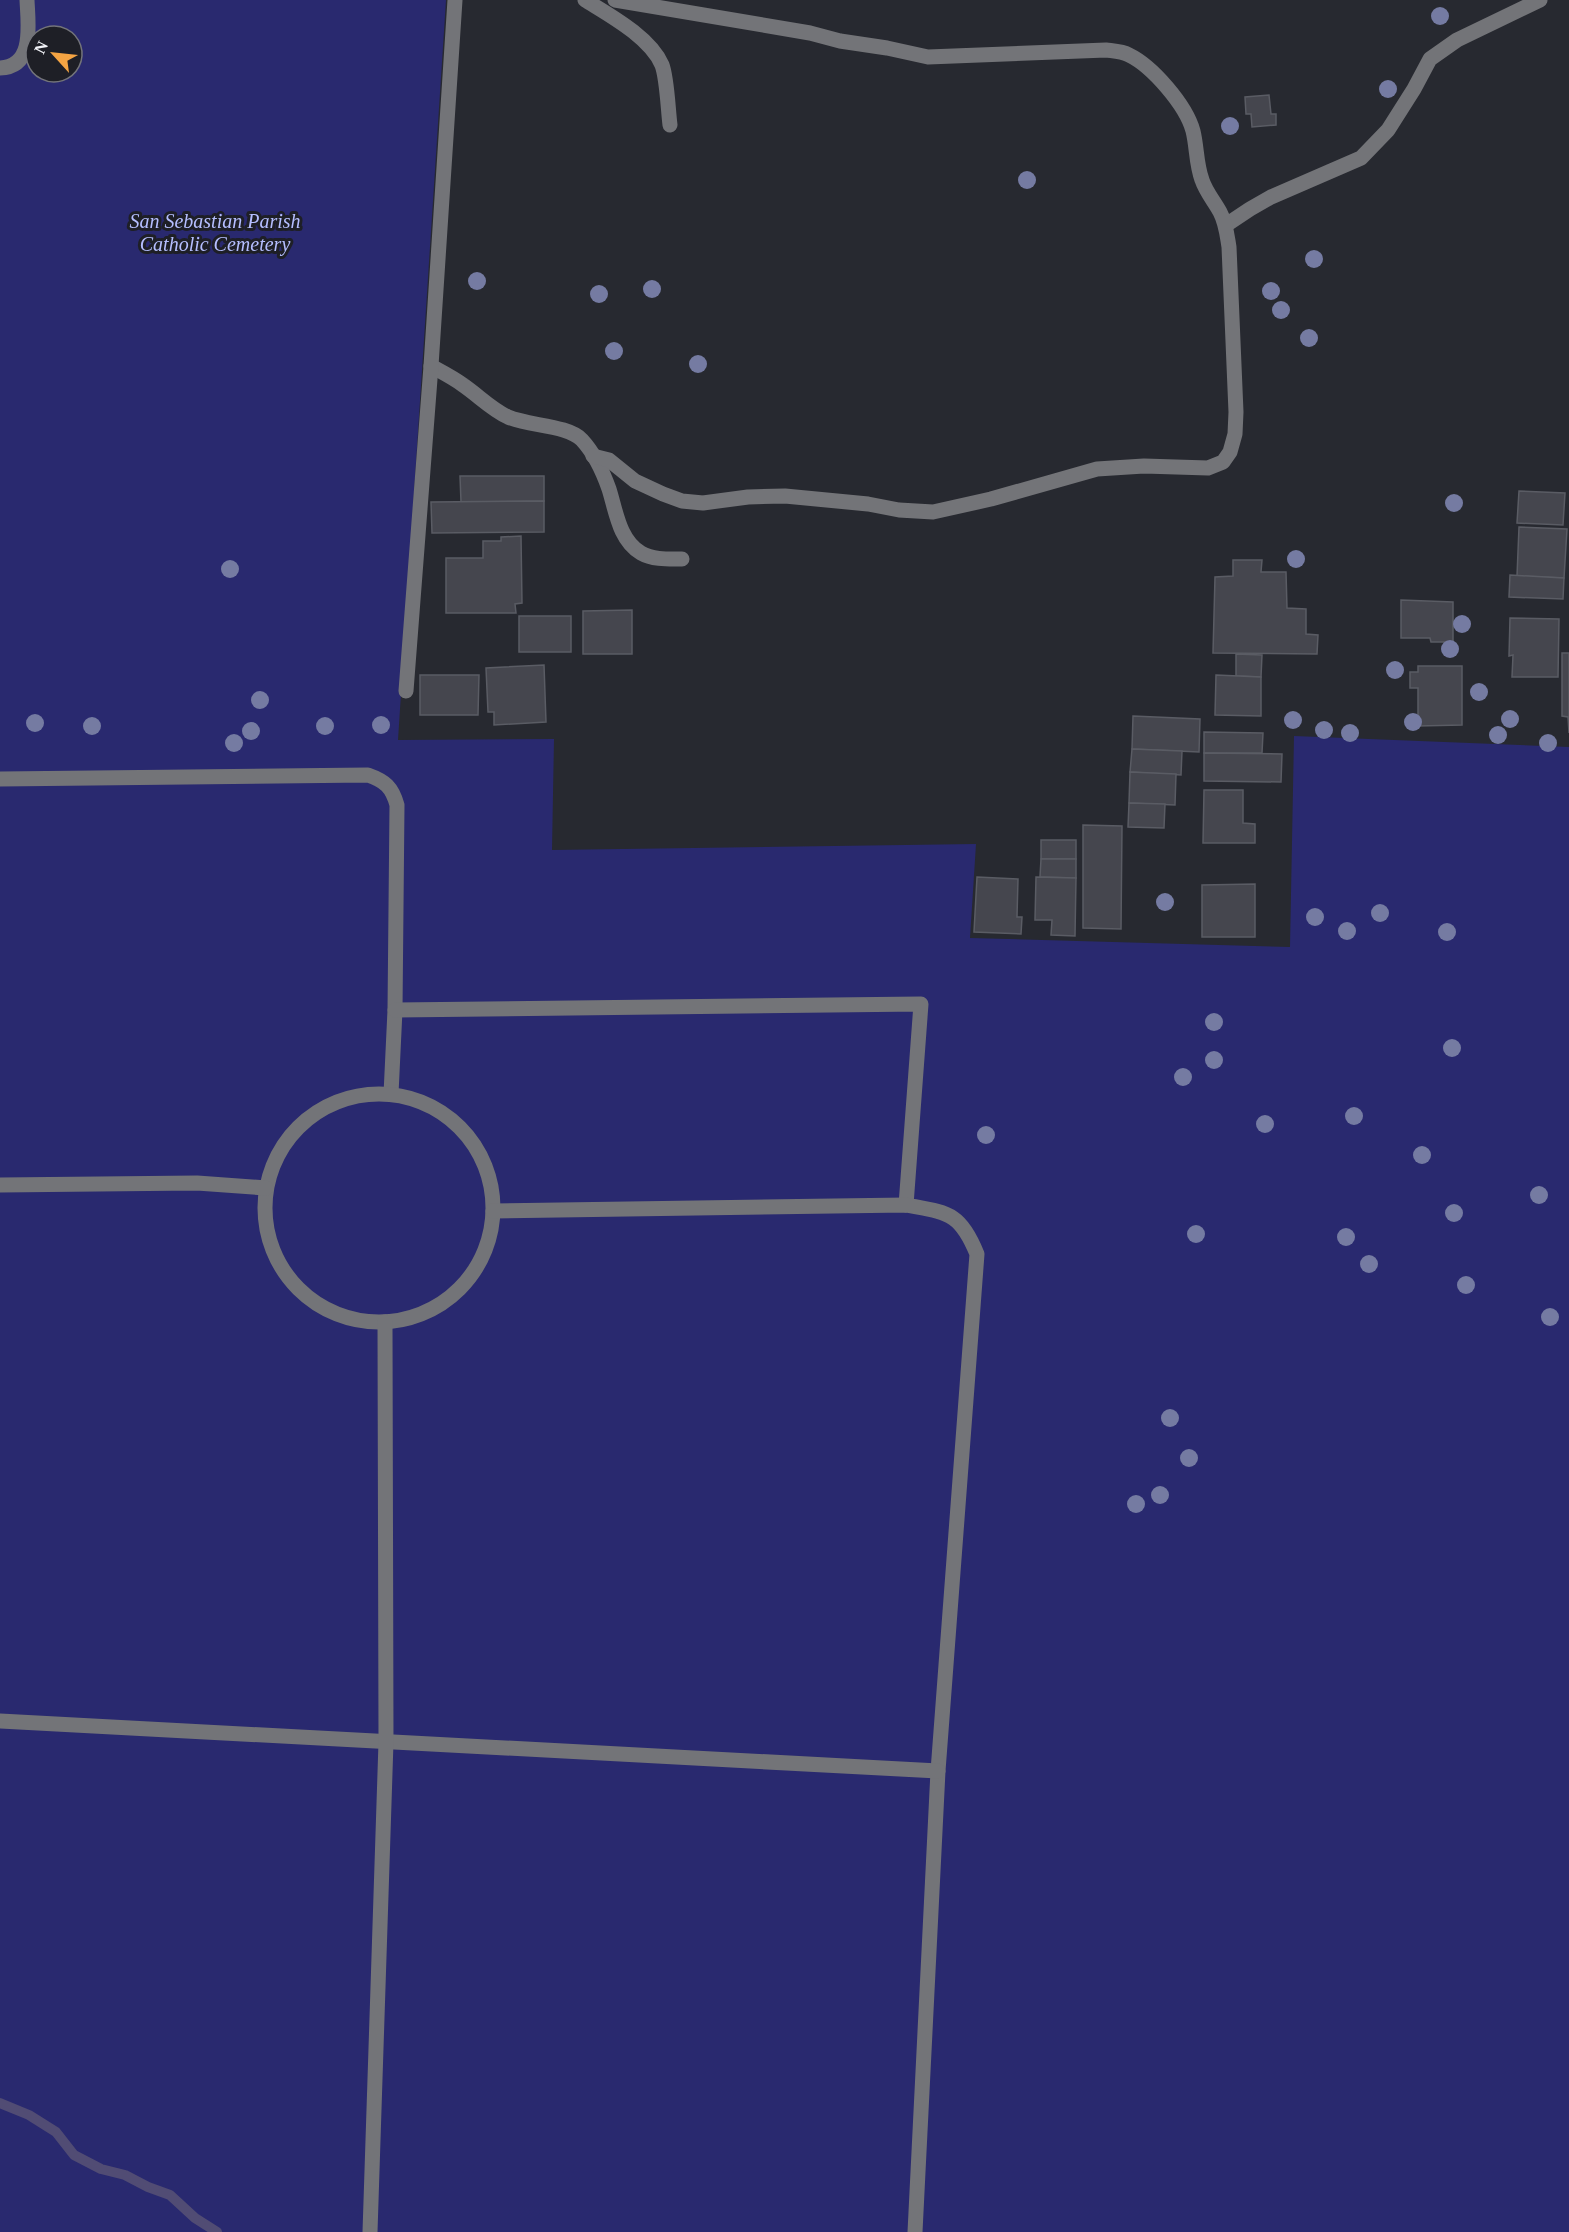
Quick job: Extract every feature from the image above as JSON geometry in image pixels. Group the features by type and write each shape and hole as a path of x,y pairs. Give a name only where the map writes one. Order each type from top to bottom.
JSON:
{"street":[{"path":"0,68 20,61 28,44 27,0"},
{"path":"406,691 432,366 455,0"},
{"path":"585,0 618,20 651,48 662,66 670,125"},
{"path":"593,456 609,460 635,481 682,501 703,503 748,497 785,496 933,512 991,500 1097,469 1144,466 1208,468 1223,462 1230,452 1235,434 1230,259 1226,225 1202,180 1193,129 1184,110 1155,74 1136,59 1119,51 1086,50 928,57 799,31 615,0"},
{"path":"1226,225 1271,197 1360,158 1388,130 1430,59 1457,40 1540,0"},
{"path":"432,366 463,384 482,401 508,417 527,424 567,431 581,438 593,456 608,487 619,526 627,540 641,553 654,558 682,559"},
{"path":"0,779 368,775 382,780 393,790 397,805 395,1010 391,1094"},
{"path":"395,1010 921,1004 906,1204"},
{"path":"391,1094 424,1102 453,1120 476,1146 489,1177 493,1211 487,1244 471,1275 448,1299 418,1316 385,1323 351,1320 319,1306 293,1284 274,1256 265,1222 266,1188 277,1155 297,1127 325,1107 357,1096 391,1094"},
{"path":"0,1185 197,1183 266,1188"},
{"path":"493,1211 906,1204 939,1211 956,1219 968,1233 977,1254 938,1771 915,2232"},
{"path":"370,2232 386,1742 385,1323"},
{"path":"0,1721 938,1771"}],"green space":[{"name":"San Sebastian Parish Catholic Cemetery","path":"0,0 446,0 398,740 554,739 552,850 976,844 970,938 1290,947 1294,736 1569,747 1569,2232 0,2232"}],"building":[{"path":"1269,95 1271,114 1276,114 1276,125 1252,127 1251,114 1246,114 1245,97"},
{"path":"460,476 544,476 544,501 461,502"},
{"path":"1519,491 1565,493 1563,525 1517,523"},
{"path":"544,501 544,532 432,533 431,502"},
{"path":"1519,527 1567,529 1564,578 1517,576"},
{"path":"521,536 522,603 515,604 516,613 446,613 446,558 483,558 483,541 501,541 501,537"},
{"path":"1233,560 1262,560 1261,572 1286,572 1287,608 1306,609 1306,634 1318,635 1317,654 1213,653 1215,577 1233,576"},
{"path":"1510,575 1564,578 1563,599 1509,597"},
{"path":"1401,600 1453,602 1453,642 1431,642 1430,638 1401,638"},
{"path":"632,610 632,654 583,654 583,611"},
{"path":"519,616 571,616 571,652 519,652"},
{"path":"1510,618 1559,619 1558,677 1512,677 1513,655 1509,656"},
{"path":"1562,653 1569,653 1569,733 1568,717 1562,716"},
{"path":"1236,654 1262,655 1261,677 1236,676"},
{"path":"544,665 546,722 494,725 494,712 488,712 486,668"},
{"path":"1418,666 1462,666 1462,725 1418,726 1418,688 1410,688 1410,672 1418,672"},
{"path":"420,675 479,675 478,715 420,715"},
{"path":"1216,675 1261,677 1261,716 1215,715"},
{"path":"1133,716 1200,719 1199,752 1132,749"},
{"path":"1204,732 1263,733 1262,753 1204,753"},
{"path":"1132,749 1182,751 1181,775 1130,772"},
{"path":"1204,753 1282,754 1281,782 1204,781"},
{"path":"1130,772 1176,774 1175,805 1129,803"},
{"path":"1204,790 1243,790 1243,823 1255,824 1255,843 1203,843"},
{"path":"1129,803 1165,804 1164,828 1128,827"},
{"path":"1083,825 1122,826 1121,929 1083,928"},
{"path":"1041,840 1076,840 1076,859 1041,859"},
{"path":"1041,859 1076,859 1076,878 1040,877"},
{"path":"977,877 1018,879 1017,917 1022,917 1021,934 974,932"},
{"path":"1036,877 1076,878 1075,936 1051,935 1052,920 1035,920"},
{"path":"1255,884 1255,937 1202,937 1202,885"}],"waterway":[{"path":"0,2103 29,2115 56,2132 74,2155 101,2169 125,2175 170,2195 195,2218 217,2232"}]}
